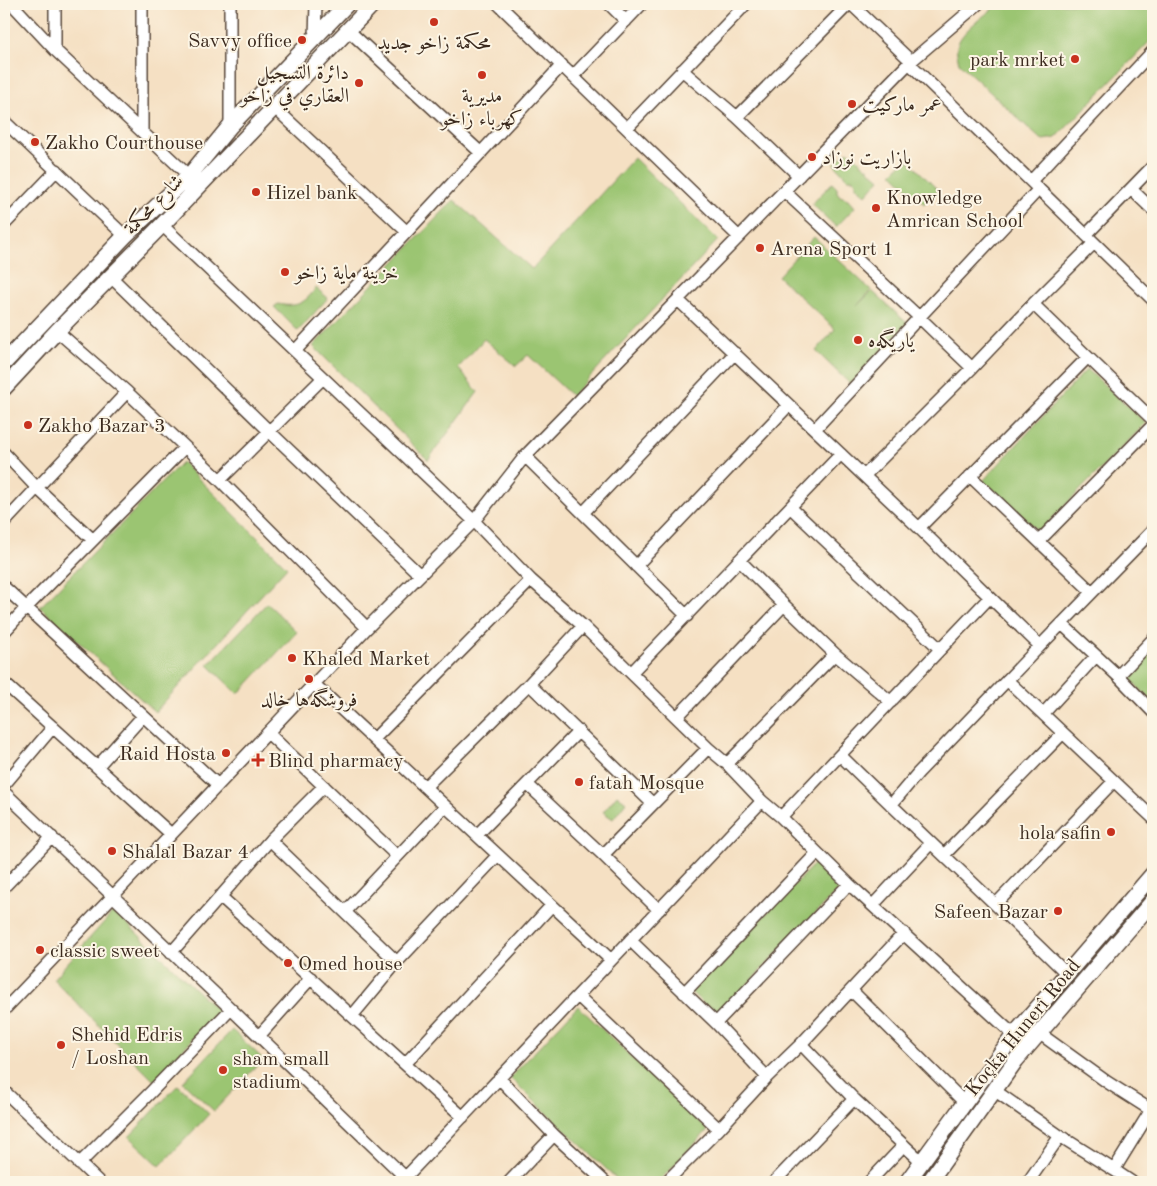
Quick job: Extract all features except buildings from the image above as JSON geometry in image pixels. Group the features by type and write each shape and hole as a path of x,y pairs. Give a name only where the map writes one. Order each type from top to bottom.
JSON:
{"main road":[{"name":"شارع محكمة","path":"4,363 125,236 189,176 230,126 347,4"},
{"name":"شارع محكمة","path":"4,388 372,4"},
{"path":"907,1182 1014,1035 1153,874"},
{"name":"Koçka Hunerî Road","path":"929,1182 1016,1060 1152,906"}],"street":[{"path":"12,4 55,50 189,176"},
{"path":"55,4 55,50"},
{"path":"142,4 142,130"},
{"path":"230,4 230,126"},
{"path":"315,36 316,4"},
{"path":"498,4 739,236"},
{"path":"609,4 626,21"},
{"path":"574,76 642,4"},
{"path":"627,128 745,4"},
{"path":"737,117 850,4 1153,300"},
{"path":"4,1010 367,628 474,521 526,456 739,236 910,62 978,4"},
{"path":"348,30 481,153"},
{"path":"815,429 919,317 1153,51"},
{"path":"295,352 562,65"},
{"path":"682,70 737,117 799,176"},
{"path":"274,107 406,231"},
{"path":"4,120 125,236"},
{"path":"864,476 1033,304 1131,189 1153,166"},
{"path":"4,225 57,170"},
{"path":"1131,189 1153,210"},
{"path":"784,191 972,368"},
{"path":"162,225 474,521 531,580 583,626 849,884 1014,1035"},
{"path":"111,277 420,575"},
{"path":"678,300 919,528 1040,646"},
{"path":"1033,304 1153,420"},
{"path":"57,331 127,392 220,480 367,628"},
{"path":"583,513 735,353"},
{"path":"919,528 1088,357"},
{"path":"220,480 323,378"},
{"path":"4,523 127,392"},
{"path":"636,566 789,405"},
{"path":"1039,541 1153,425"},
{"path":"4,632 185,447"},
{"path":"4,453 37,488 93,540"},
{"path":"631,673 841,454"},
{"path":"526,456 687,616"},
{"path":"970,476 1092,592"},
{"path":"790,508 940,649"},
{"path":"891,805 918,773 1153,530"},
{"path":"740,560 784,606 890,702"},
{"path":"374,740 531,580"},
{"path":"4,587 218,785"},
{"path":"780,817 990,597"},
{"path":"677,717 784,606"},
{"path":"1062,624 1118,676 1153,712"},
{"path":"425,787 530,684 583,626"},
{"path":"1118,676 1153,639"},
{"path":"727,764 835,654"},
{"path":"1043,714 1096,656"},
{"path":"1007,680 1153,818"},
{"path":"4,683 172,834"},
{"path":"314,684 611,960"},
{"path":"530,684 653,804"},
{"path":"97,767 143,716"},
{"path":"4,785 53,727"},
{"path":"477,835 579,731"},
{"path":"268,732 397,856"},
{"path":"944,855 1063,733"},
{"path":"603,855 708,748"},
{"path":"840,755 1068,974"},
{"path":"996,904 1114,781"},
{"path":"527,784 659,910"},
{"path":"171,952 270,840 324,786"},
{"path":"4,792 259,1036 403,1180 762,801"},
{"path":"344,912 445,806"},
{"path":"4,887 52,837"},
{"path":"270,840 397,962"},
{"path":"873,905 931,843"},
{"path":"684,993 817,853"},
{"path":"352,1016 397,962 498,855"},
{"path":"716,1024 849,884"},
{"path":"220,896 463,1117"},
{"path":"405,1064 552,905"},
{"path":"666,1182 801,1044 904,933"},
{"path":"630,940 767,1077"},
{"path":"259,1036 310,978"},
{"path":"851,990 965,1103"},
{"path":"578,996 719,1129"},
{"path":"79,1164 231,1009"},
{"path":"1039,1033 1107,1082 1152,1108 1114,1170"},
{"path":"801,1044 854,1098 922,1162"},
{"path":"499,1078 554,1135 605,1182"},
{"path":"994,1090 1060,1136 1132,1182"},
{"path":"4,1091 99,1182"},
{"path":"774,1182 854,1098"},
{"path":"509,1182 554,1135"},
{"path":"1028,1182 1060,1136"},
{"path":"869,1182 904,1145"}],"green space":[{"path":"999,4 1153,4 1153,38 1056,138 1043,140 959,63 957,47 963,35"},
{"path":"848,151 880,179 866,195 856,186 854,179 848,179 834,164"},
{"path":"634,158 718,240 572,396 528,355 516,366 484,339 458,368 478,392 428,460 313,346 454,200 532,269"},
{"path":"907,159 938,190 924,204 892,173"},
{"path":"832,183 837,188 840,196 848,199 855,207 836,227 812,204"},
{"path":"814,237 871,290 857,306 872,291 907,323 850,384 816,351 835,329 778,276"},
{"path":"316,288 328,298 298,331 274,307 278,304 295,305 300,303"},
{"path":"1087,369 1146,423 1039,532 983,481"},
{"path":"182,462 287,567 155,712 40,607"},
{"path":"267,603 297,632 238,694 208,665"},
{"path":"1153,647 1153,702 1126,676"},
{"path":"617,795 626,802 613,819 603,812"},
{"path":"817,861 842,886 717,1016 691,992"},
{"path":"114,911 218,1011 154,1081 53,979"},
{"path":"578,1006 708,1130 658,1182 620,1182 510,1078"},
{"name":"sham small stadium","path":"232,1030 263,1059 214,1111 183,1082"},
{"path":"178,1085 209,1114 160,1166 129,1137"}],"place":[{"name":"محكمة زاخو جديد","path":"434,22"},
{"name":"Savvy office","path":"302,40"},
{"name":"park mrket","path":"1075,59"},
{"name":"مديرية كهرباء زاخو","path":"482,75"},
{"name":"دائرة التسجيل العقاري في زاخو","path":"359,83"},
{"name":"عمر ماركيت","path":"852,104"},
{"name":"Zakho Courthouse","path":"35,142"},
{"name":"بازاريت نوزاد","path":"812,157"},
{"name":"Hizel bank","path":"256,192"},
{"name":"Knowledge Amrican School","path":"876,208"},
{"name":"Arena Sport 1","path":"760,248"},
{"name":"خزينة ماية زاخو","path":"285,272"},
{"name":"یاریگه‌ه","path":"858,340"},
{"name":"Zakho Bazar 3","path":"28,425"},
{"name":"Khaled Market","path":"292,658"},
{"name":"فروشگەها خالد","path":"309,679"},
{"name":"Raid Hosta","path":"226,753"},
{"name":"Blind pharmacy","path":"258,760"},
{"name":"fatah Mosque","path":"579,782"},
{"name":"hola safin","path":"1111,832"},
{"name":"Shalal Bazar 4","path":"112,851"},
{"name":"Safeen Bazar","path":"1058,911"},
{"name":"classic sweet","path":"40,950"},
{"name":"Omed house","path":"288,963"},
{"name":"Shehid Edris / Loshan","path":"61,1045"},
{"name":"sham small stadium","path":"223,1070"}]}
